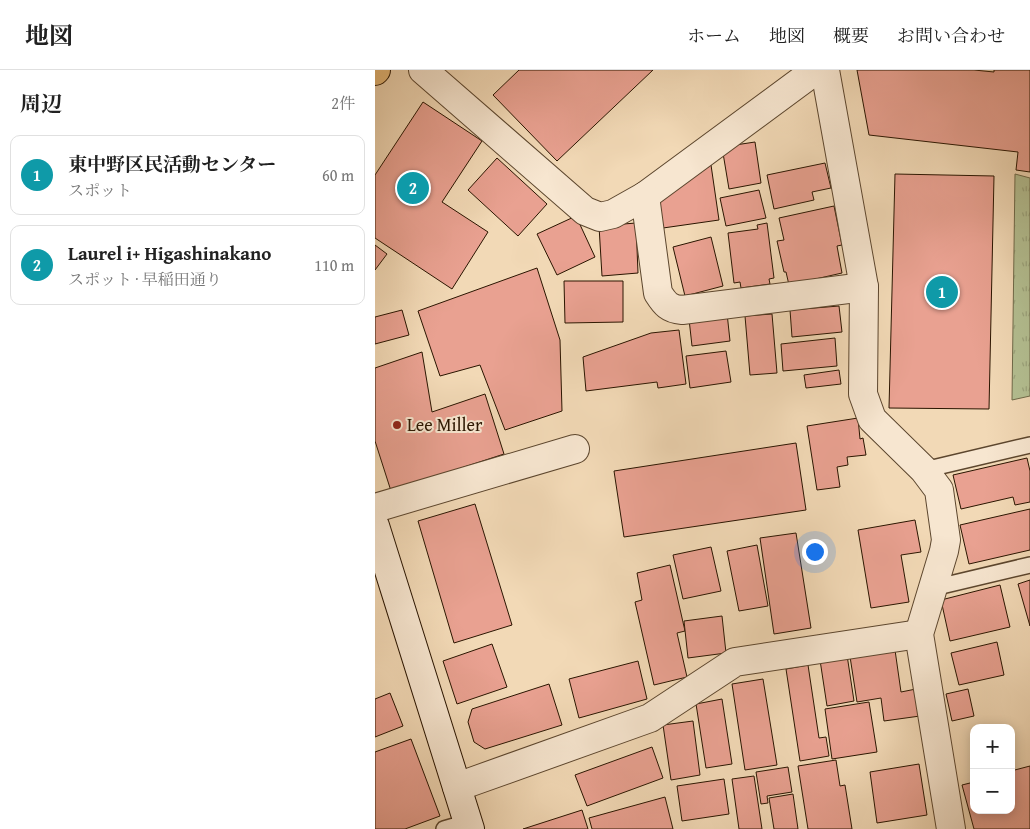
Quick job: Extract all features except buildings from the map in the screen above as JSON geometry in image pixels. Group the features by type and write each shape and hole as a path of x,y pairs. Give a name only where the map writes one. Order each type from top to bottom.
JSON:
{"street":[{"path":"423,70 585,211 600,217 613,214 645,196 816,70"},
{"path":"825,70 864,287 863,394 872,419 924,470 939,490 946,540 919,634 951,829"},
{"path":"645,196 658,293 664,303 671,309 682,310 864,287"},
{"path":"375,508 575,449"},
{"path":"375,526 457,787 461,827"},
{"path":"457,787 650,718 735,662 919,634"}],"lane":[{"path":"924,470 1030,445"},
{"path":"933,588 1030,565"}],"green space":[{"path":"1015,174 1030,178 1030,396 1012,400"}],"place":[{"name":"Laurel i+ Higashinakano","path":"413,188"},
{"name":"東中野区民活動センター","path":"942,292"},
{"name":"Lee Miller","path":"397,425"}]}
